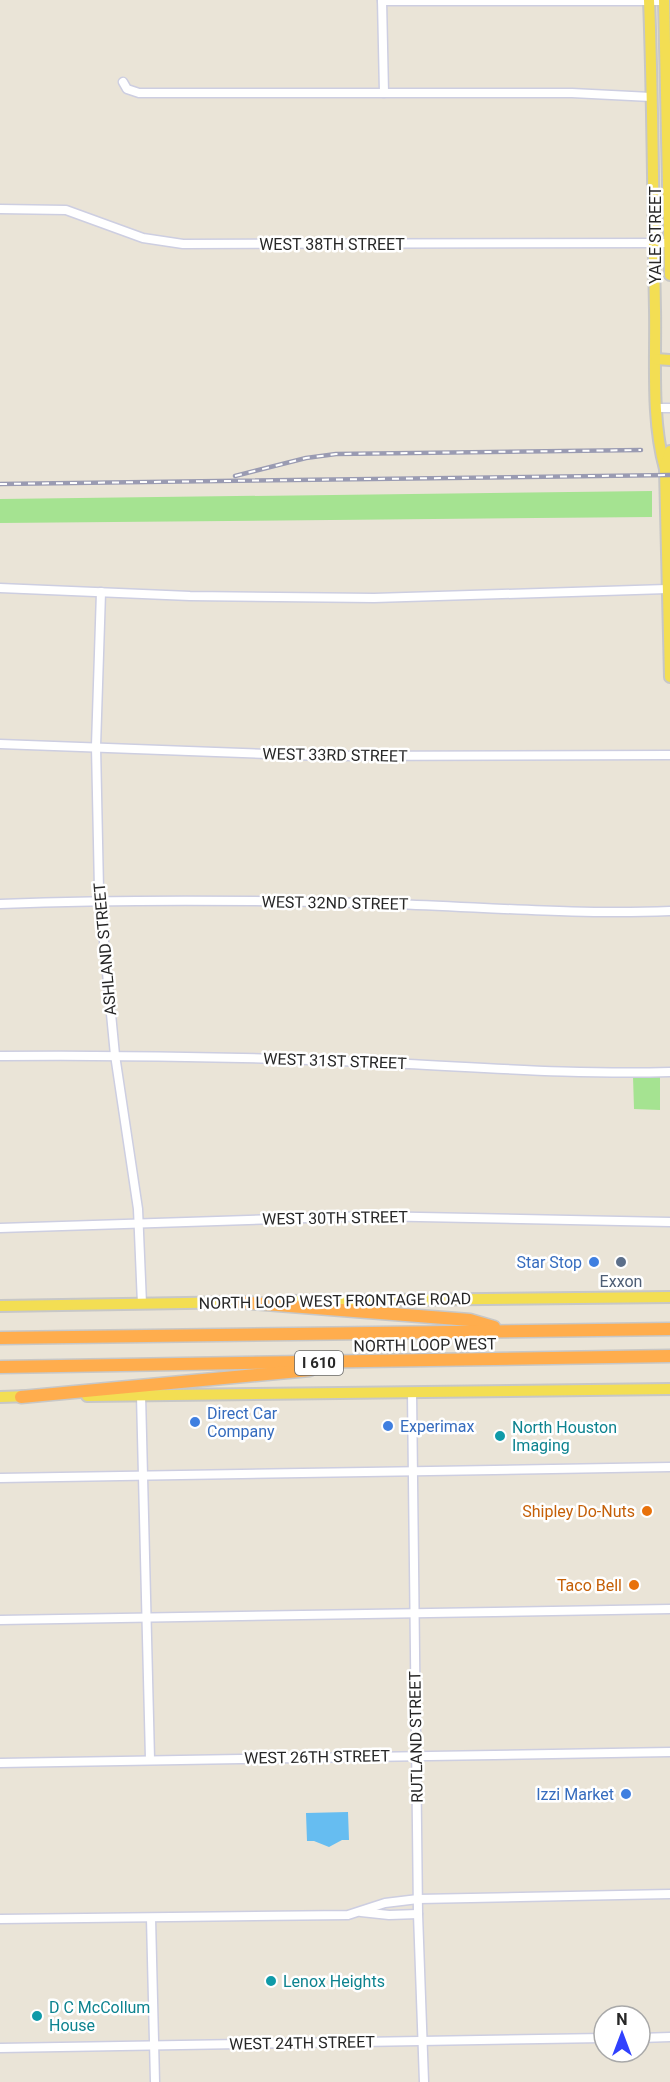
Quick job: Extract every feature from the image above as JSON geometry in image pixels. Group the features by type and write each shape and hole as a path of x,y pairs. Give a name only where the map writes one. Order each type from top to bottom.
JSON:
{"highway":[{"path":"238,1302 470,1320 507,1330"},
{"name":"NORTH LOOP WEST","path":"0,1338 670,1329"},
{"name":"NORTH LOOP WEST","path":"0,1367 670,1356"},
{"path":"21,1396 396,1362"}],"main road":[{"name":"YALE STREET","path":"664,0 670,275"},
{"name":"YALE STREET","path":"649,1 655,174 657,408 659,448 665,468 668,524 667,589 670,677"},
{"path":"656,359 670,360"},
{"name":"YALE STREET","path":"665,468 670,451"},
{"name":"NORTH LOOP WEST FRONTAGE ROAD","path":"0,1306 670,1297"},
{"path":"0,1397 670,1389"}],"street":[{"path":"384,93 382,1 664,0"},
{"path":"123,82 128,89 139,93 572,93 651,97"},
{"path":"655,174 669,174"},
{"name":"WEST 38TH STREET","path":"0,210 66,210 143,238 183,244 669,243"},
{"path":"657,408 670,408"},
{"path":"0,588 190,596 374,598 667,589"},
{"name":"ASHLAND STREET","path":"101,592 96,746 100,900 116,1055 139,1222 142,1304"},
{"name":"WEST 33RD STREET","path":"0,744 333,756 670,755"},
{"name":"WEST 32ND STREET","path":"0,904 100,900 275,901 577,912 670,911"},
{"name":"WEST 31ST STREET","path":"0,1056 116,1055 365,1062 531,1071 670,1072"},
{"name":"WEST 30TH STREET","path":"0,1228 369,1216 670,1222"},
{"name":"RUTLAND STREET","path":"412,1392 418,1914 424,2082"},
{"path":"141,1395 150,1759"},
{"path":"0,1478 670,1467"},
{"path":"0,1620 670,1609"},
{"name":"WEST 26TH STREET","path":"0,1763 670,1752"},
{"path":"0,1920 348,1915 385,1903 418,1899 670,1894"},
{"path":"360,1912 418,1914"},
{"path":"151,1918 155,2082"},
{"path":"652,2038 670,2037"},
{"name":"WEST 24TH STREET","path":"0,2048 592,2038"}],"green space":[{"path":"652,491 652,517 0,523 0,499"},
{"path":"633,1076 660,1077 660,1110 634,1109"}],"water":[{"path":"348,1812 349,1840 342,1840 329,1847 314,1841 307,1841 306,1813"}],"railway":[{"path":"235,476 306,458 336,454 641,450"},
{"path":"0,484 670,475"}],"place":[{"name":"Star Stop","path":"594,1262"},
{"name":"Exxon","path":"621,1262"},
{"name":"Direct Car Company","path":"195,1422"},
{"name":"Experimax","path":"388,1426"},
{"name":"North Houston Imaging","path":"500,1436"},
{"name":"Shipley Do-Nuts","path":"647,1511"},
{"name":"Taco Bell","path":"634,1585"},
{"name":"Izzi Market","path":"626,1794"},
{"name":"Lenox Heights","path":"271,1981"},
{"name":"D C McCollum House","path":"37,2016"}]}
